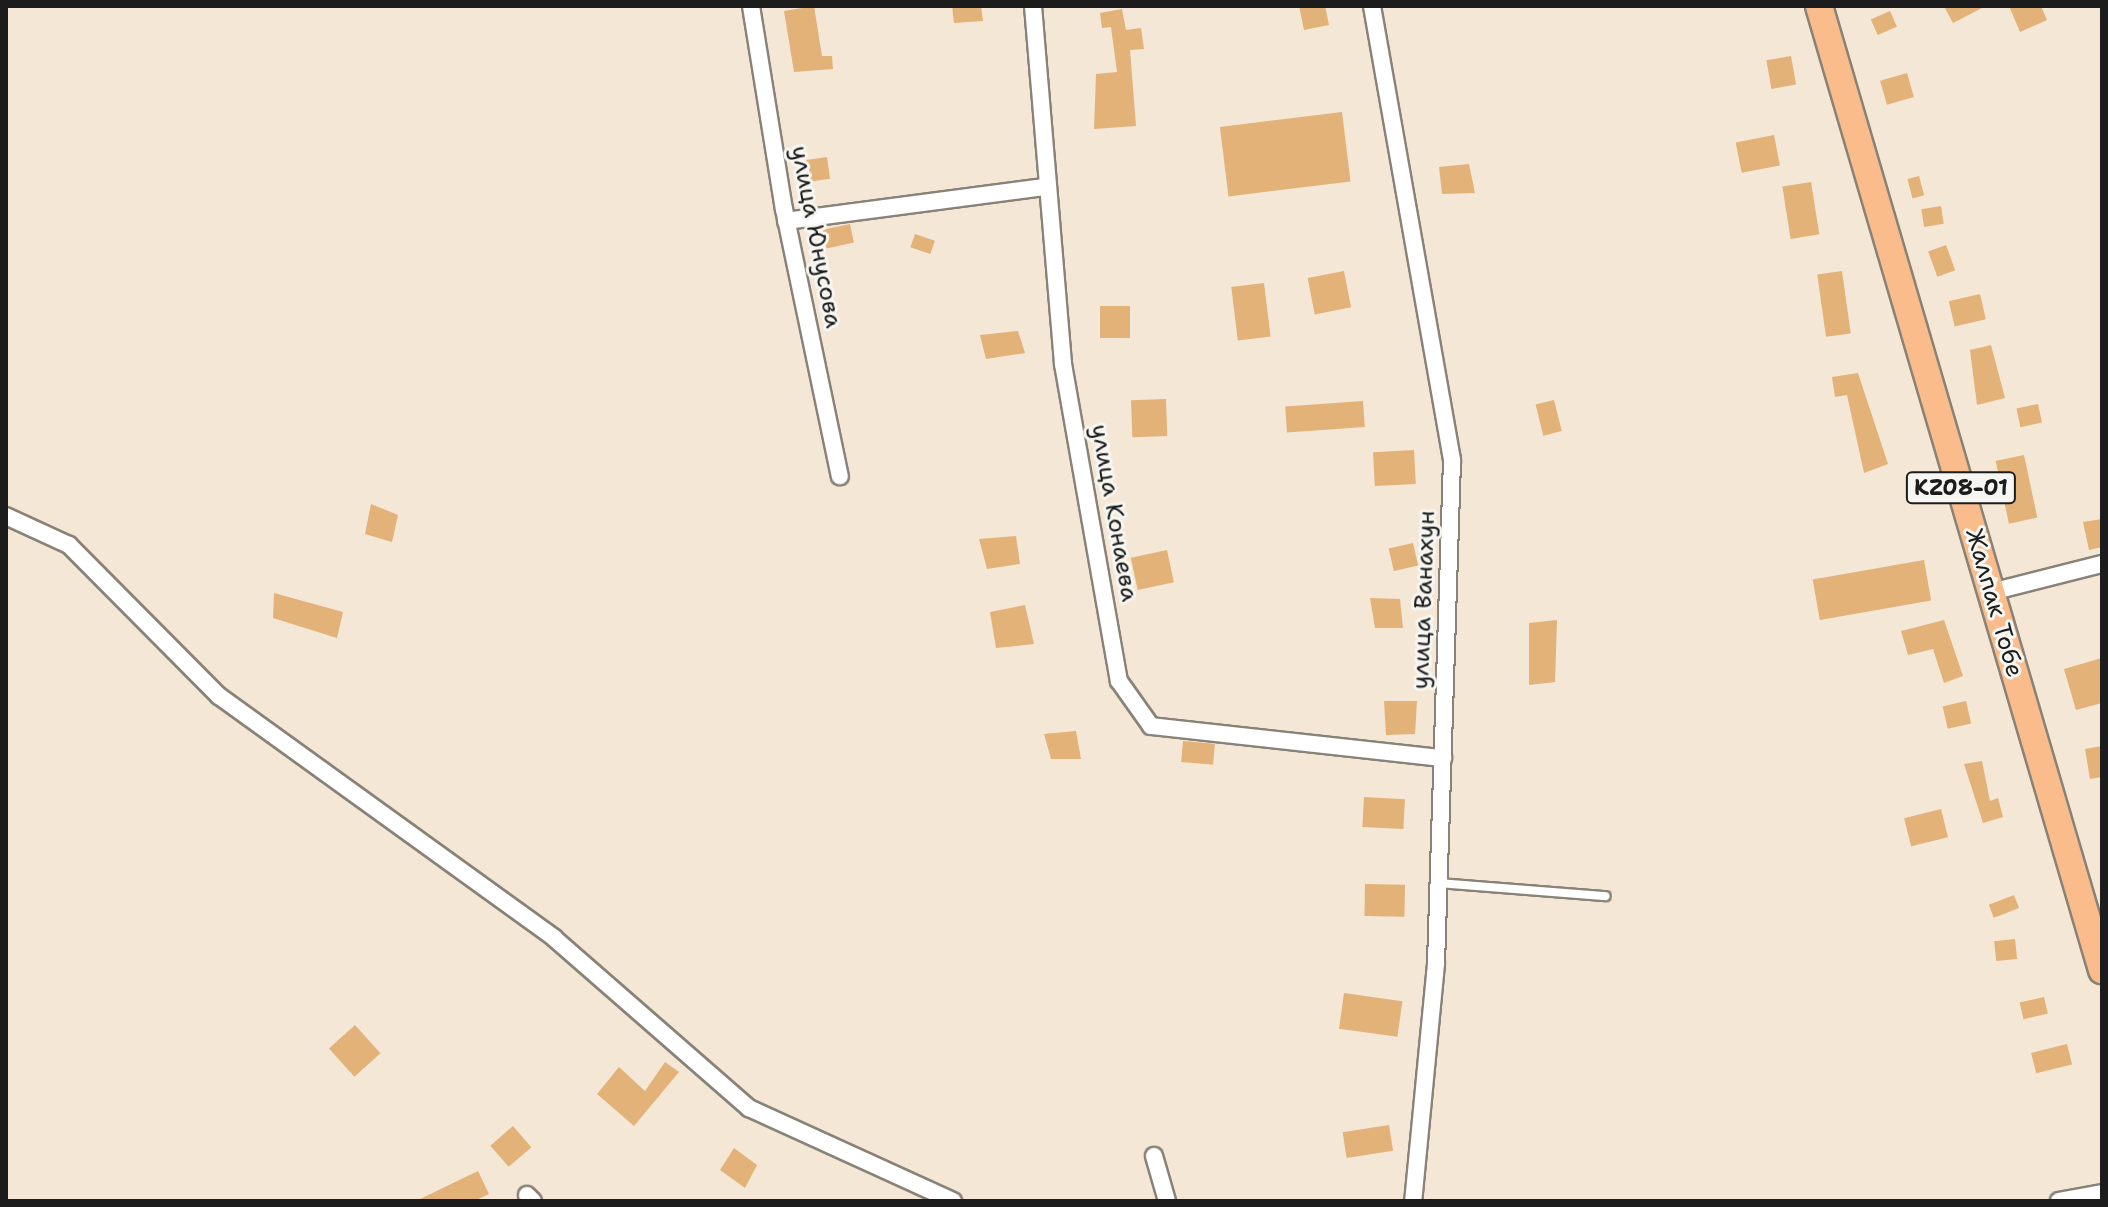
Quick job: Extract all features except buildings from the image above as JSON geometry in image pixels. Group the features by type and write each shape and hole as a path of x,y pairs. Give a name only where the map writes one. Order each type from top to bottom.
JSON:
{"main road":[{"name":"Жалпак Тобе","path":"1819,6 2102,970"}],"street":[{"name":"улица Юнусова","path":"751,6 786,221 840,476"},
{"name":"улица Конаева","path":"1033,6 1063,364 1119,681 1151,726 1443,758"},
{"name":"улица Ванахун","path":"1372,6 1452,460 1439,883 1413,1201"},
{"path":"786,221 1046,187"},
{"path":"6,516 69,545 219,696 554,938 749,1108 953,1201"},
{"path":"1991,592 2102,564"},
{"path":"1154,1156 1167,1201"},
{"path":"2059,1201 2102,1193"}],"lane":[{"path":"1439,883 1605,896"}]}
